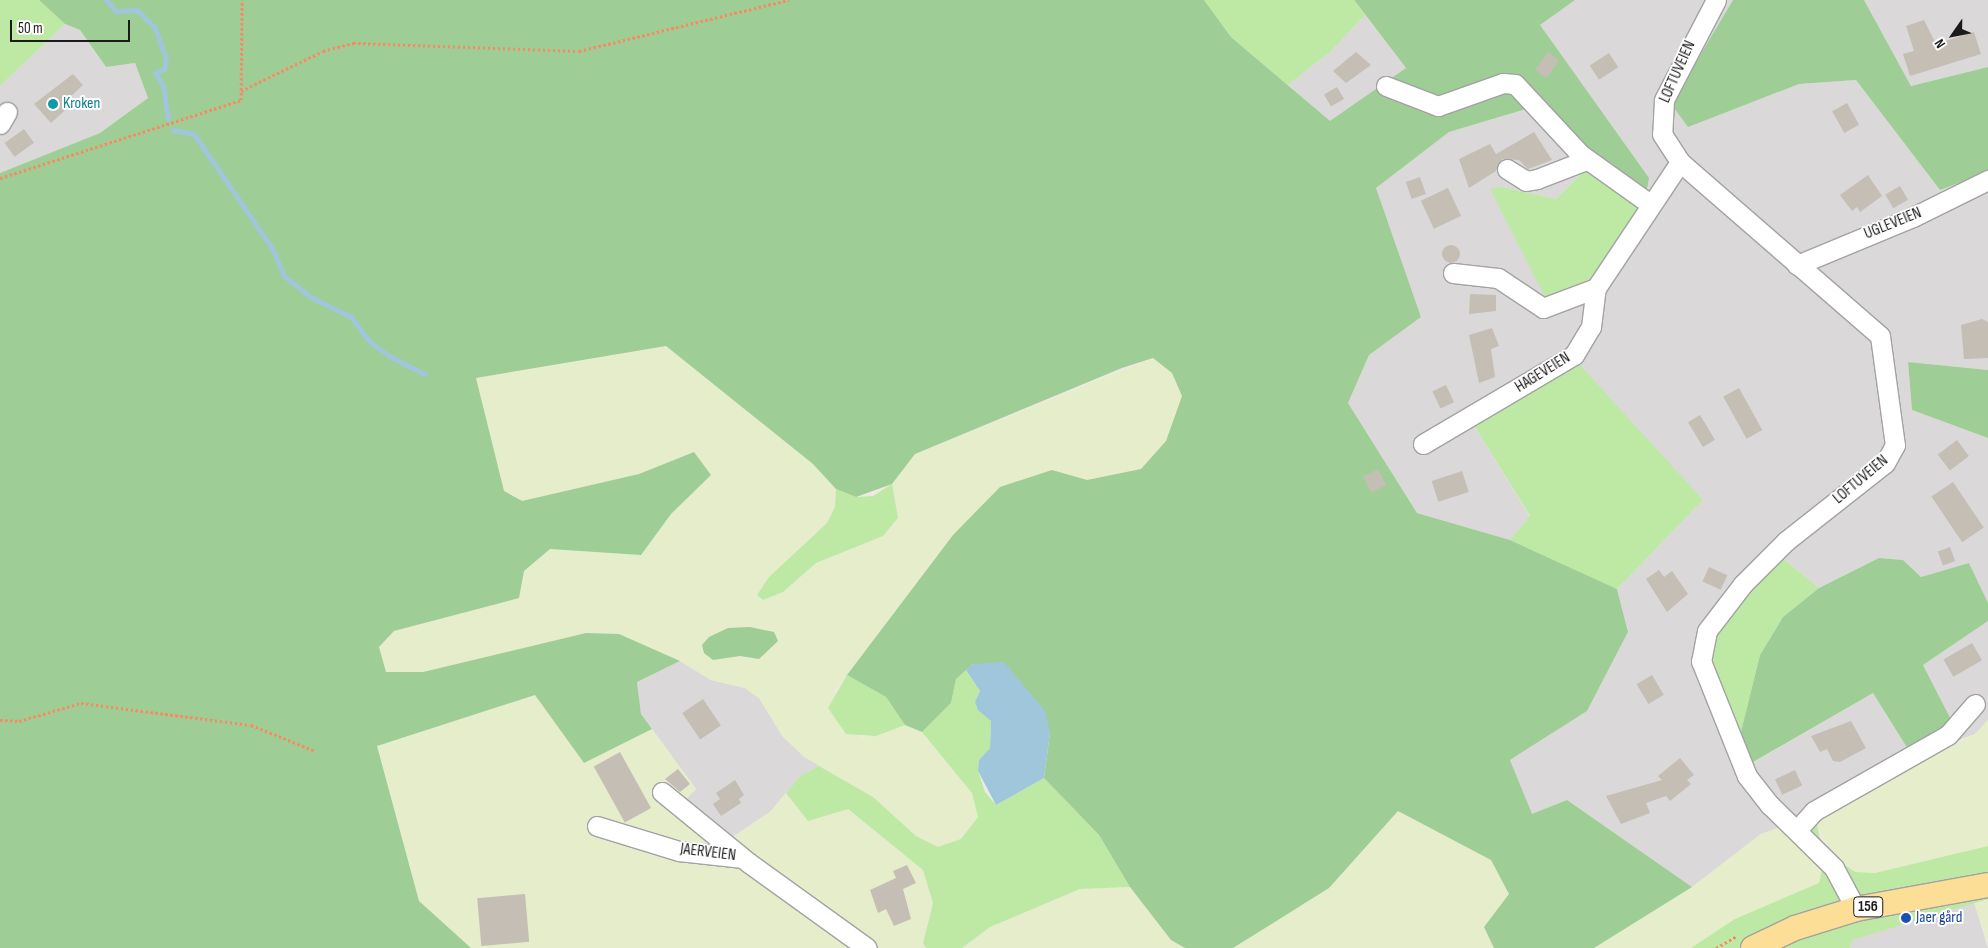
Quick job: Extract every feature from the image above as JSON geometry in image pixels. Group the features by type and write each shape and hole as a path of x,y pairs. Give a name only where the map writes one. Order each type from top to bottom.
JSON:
{"main road":[{"name":"156","path":"1753,948 1795,928 1856,909 1988,884"}],"street":[{"name":"LOFTUVEIEN","path":"1716,0 1660,111 1662,134 1680,162 1880,336 1894,433 1894,451 1885,464 1765,561 1722,609 1703,641 1705,675 1739,760 1770,805 1834,868 1856,909"},
{"path":"1386,86 1438,106 1503,83 1515,84 1586,160 1650,204"},
{"path":"1507,170 1518,178 1532,180 1586,160"},
{"name":"HAGEVEIEN","path":"1423,444 1574,355 1591,327 1596,288 1650,204 1680,162"},
{"name":"UGLEVEIEN","path":"1797,265 1913,217 1988,180"},
{"path":"1453,273 1498,278 1543,308 1596,288"},
{"path":"1797,830 1814,811 1948,735 1975,704"},
{"name":"JAERVEIEN","path":"662,792 745,858"},
{"name":"JAERVEIEN","path":"598,826 679,851 745,858"},
{"path":"745,858 867,948"}],"path":[{"path":"0,178 241,100 242,0"},
{"path":"241,91 323,51 353,43 579,51 789,0"},
{"path":"0,720 19,721 81,703 251,725 315,751"}],"shaded area":[{"path":"1575,0 1733,0 1671,104 1688,126 1799,84 1856,80 1940,190 1988,172 1988,370 1908,362 1912,410 1988,438 1988,603 1969,563 1921,577 1903,560 1879,558 1819,588 1781,557 1740,736 1749,765 1873,693 1916,762 1827,811 1761,834 1692,887 1567,800 1532,815 1510,760 1587,711 1628,632 1617,589 1703,500 1472,422 1530,517 1510,540 1417,513 1348,403 1369,355 1421,317 1376,188 1449,132 1529,108 1586,155 1584,171 1556,199 1503,187 1547,301 1648,177 1539,25"},
{"path":"1864,0 1988,0 1988,67 1911,86"},
{"path":"1365,15 1406,68 1330,122 1288,85 1331,51"},
{"path":"65,24 80,30 106,67 135,63 148,98 100,133 0,173 0,86"},
{"path":"1988,621 1988,720 1975,734 1961,739 1923,665"},
{"path":"680,661 711,680 745,688 759,698 783,737 819,766 800,776 770,812 731,838 682,803 696,789 641,714 637,682"},
{"path":"1974,902 1988,948 1850,948 1851,940"}],"green space":[{"path":"0,0 39,0 65,24 0,86"},
{"path":"39,0 1204,0 1231,37 1330,121 1406,68 1354,0 1575,0 1540,25 1649,178 1646,194 1529,108 1449,132 1376,188 1421,317 1369,355 1348,403 1417,513 1510,540 1617,589 1628,632 1587,711 1510,760 1532,814 1567,800 1692,887 1594,948 1494,948 1484,927 1509,894 1491,860 1398,811 1329,888 1233,948 1185,948 1171,940 1130,887 1099,835 1044,778 1050,733 973,664 956,679 951,703 922,732 905,725 886,697 847,675 953,535 1000,487 1052,470 1087,480 1141,469 1166,441 1182,396 1172,373 1153,358 1122,368 915,454 892,484 856,497 836,489 813,464 666,346 476,378 504,491 522,501 639,474 694,452 711,475 671,514 641,555 550,549 524,571 519,598 394,631 379,647 386,672 423,672 586,633 619,634 680,661 637,682 641,714 652,729 584,763 535,695 377,746 419,901 471,948 0,948 0,173 100,133 148,98 135,63 106,67 80,30 65,24"},
{"path":"1204,0 1354,0 1365,15 1331,51 1288,85 1231,37"},
{"path":"1733,0 1864,0 1911,86 1988,67 1988,172 1940,190 1856,80 1799,84 1688,127 1671,104"},
{"path":"1586,155 1646,194 1598,274 1547,301 1490,189 1503,187 1556,199 1584,171"},
{"path":"666,346 813,464 836,489 835,507 827,523 769,577 783,592 816,563 883,536 898,518 892,484 915,454 1153,358 1172,373 1182,396 1166,441 1141,469 1087,480 1052,470 952,535 834,692 861,738 905,725 922,732 972,793 978,817 961,839 938,848 916,836 873,797 804,757 783,737 759,698 745,688 711,680 680,661 619,634 586,633 423,672 386,672 379,647 394,631 519,598 524,571 550,549 641,555 671,514 711,475 693,452 639,474 522,501 504,491 476,378","holes":["778,641 752,660 740,656 713,660"]},
{"path":"1908,362 1988,370 1988,438 1912,410"},
{"path":"1579,364 1703,500 1617,589 1510,540 1530,516 1472,422"},
{"path":"892,484 898,518 883,536 816,563 783,592 763,600 757,595 769,577 827,523 835,507 836,489 856,497 873,496"},
{"path":"1781,557 1819,588 1783,617 1760,655 1740,736 1712,663 1711,641 1727,615"},
{"path":"1879,558 1903,560 1921,577 1969,563 1988,603 1988,621 1923,665 1961,739 1916,762 1873,693 1748,765 1740,736 1760,655 1783,617 1819,588"},
{"path":"750,627 774,632 778,641 759,659 740,656 713,660 704,653 702,645 709,637 728,628"},
{"path":"966,670 980,691 975,702 991,721 990,748 979,760 978,771 985,792 996,805 1044,778 1099,835 1130,887 1080,889 990,927 962,948 926,948 923,943 933,903 923,870 848,809 808,821 786,793 800,776 819,766 873,797 916,836 938,847 961,839 978,817 972,793 922,732 951,703 956,679"},
{"path":"847,675 886,697 905,725 876,736 846,734 828,708"},
{"path":"535,695 584,763 652,729 696,789 682,803 731,838 770,812 786,793 808,821 847,809 923,870 933,903 923,942 926,948 471,948 419,901 377,746"},
{"path":"1988,720 1988,846 1875,873 1855,872 1835,858 1817,825 1827,811 1975,734"},
{"path":"1398,811 1491,860 1509,894 1484,927 1494,948 1233,948 1329,888"},
{"path":"1827,811 1817,825 1820,838 1835,858 1855,872 1875,873 1988,846 1988,899 1852,940 1850,948 1691,948 1735,919 1819,883 1822,869 1781,827"},
{"path":"1781,827 1822,869 1819,883 1691,948 1594,948 1692,887 1761,834"},
{"path":"1130,887 1171,940 1185,948 962,948 990,927 1080,889"},
{"path":"1988,898 1988,942 1974,903"}],"water":[{"path":"1004,662 1045,711 1050,733 1044,778 996,805 978,771 979,760 990,748 991,721 978,710 975,702 980,691 966,670 973,664"}],"building":[{"path":"1924,20 1936,44 1974,32 1981,54 1910,76 1903,54 1914,51 1906,26"},
{"path":"1356,52 1371,65 1346,83 1333,71"},
{"path":"1548,52 1559,60 1546,78 1535,70"},
{"path":"1609,53 1618,67 1599,80 1590,66"},
{"name":"Kroken","path":"73,74 83,85 69,98 73,103 51,123 34,104"},
{"path":"1337,87 1344,99 1331,107 1324,94"},
{"path":"1847,103 1859,125 1844,133 1832,111"},
{"path":"24,129 34,143 15,157 5,143"},
{"path":"1534,132 1552,160 1528,169 1519,160 1502,159 1496,171 1469,188 1459,159 1490,144 1496,154"},
{"path":"1868,175 1882,196 1860,212 1857,207 1852,211 1840,195"},
{"path":"1420,177 1426,194 1412,199 1406,182"},
{"path":"1900,186 1908,200 1893,208 1885,194"},
{"path":"1448,188 1461,216 1434,229 1421,201"},
{"path":"1451,245 1457,248 1460,254 1457,260 1451,263 1445,260 1442,254 1445,248"},
{"path":"1470,294 1496,295 1496,311 1469,314"},
{"path":"1982,319 1988,322 1988,358 1964,359 1961,325"},
{"path":"1492,328 1499,346 1491,349 1495,377 1479,383 1469,335"},
{"path":"1446,385 1454,402 1440,409 1432,391"},
{"path":"1739,388 1762,430 1747,439 1723,397"},
{"path":"1700,415 1715,440 1703,447 1688,422"},
{"path":"1957,440 1969,456 1950,470 1938,454"},
{"path":"1378,469 1386,485 1371,493 1363,477"},
{"path":"1462,471 1469,492 1438,502 1432,481"},
{"path":"1953,482 1984,528 1962,542 1931,497"},
{"path":"1950,547 1955,561 1943,566 1938,551"},
{"path":"1709,567 1727,575 1721,590 1702,582"},
{"path":"1659,570 1664,577 1672,571 1688,594 1667,612 1646,579"},
{"path":"1972,643 1982,660 1953,677 1943,660"},
{"path":"1652,675 1664,695 1648,704 1637,684"},
{"path":"703,699 721,726 700,740 682,713"},
{"path":"1851,721 1866,748 1840,762 1833,761 1827,749 1820,752 1811,736"},
{"path":"620,752 651,808 625,823 594,767"},
{"path":"1680,758 1694,775 1687,780 1691,784 1670,801 1666,796 1646,803 1650,813 1621,824 1606,796 1662,780 1658,776"},
{"path":"678,769 690,784 680,792 665,779"},
{"path":"1795,770 1802,785 1782,795 1775,779"},
{"path":"735,780 744,795 739,799 741,803 721,816 713,804 720,799 716,793"},
{"path":"907,865 916,883 903,889 911,919 894,926 886,909 878,913 870,890 896,878 893,871"},
{"path":"525,894 529,942 481,946 477,898"}],"waterway":[{"path":"106,0 116,11 137,10 155,28 166,58 164,69 155,73 163,85 168,119"},
{"path":"173,130 194,134 273,250 284,276 311,297 351,317 370,342 391,357 425,374"}],"place":[{"name":"Kroken","path":"53,104"},
{"name":"Jaer gård","path":"1906,918"}]}
